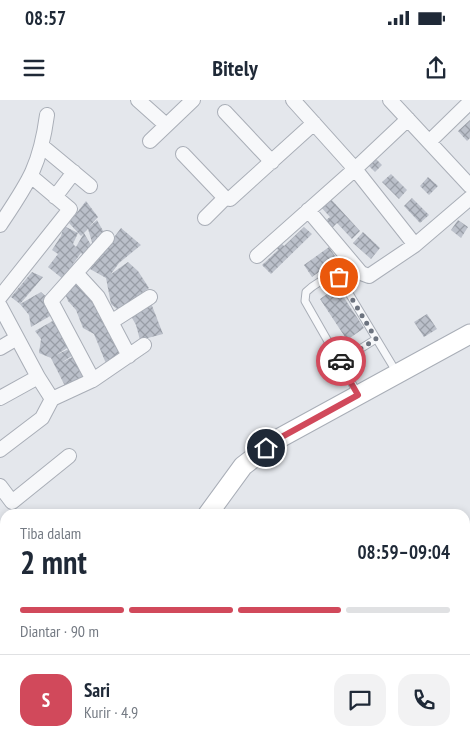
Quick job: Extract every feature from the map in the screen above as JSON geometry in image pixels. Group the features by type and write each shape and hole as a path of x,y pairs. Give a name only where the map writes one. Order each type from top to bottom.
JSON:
{"main road":[{"path":"211,509 231,481 250,460 278,439 470,334"}],"street":[{"path":"138,100 166,125"},
{"path":"150,141 193,100"},
{"path":"293,100 355,169 415,245"},
{"path":"390,100 470,186"},
{"path":"429,142 470,102"},
{"path":"225,112 272,162"},
{"path":"0,225 32,177 43,147 47,115"},
{"path":"257,256 408,120"},
{"path":"183,154 225,198 230,199 314,123"},
{"path":"43,147 90,186"},
{"path":"55,197 74,172"},
{"path":"0,297 70,209 32,177"},
{"path":"205,218 225,198"},
{"path":"308,210 362,273 369,276 415,245 470,198"},
{"path":"93,380 51,301 107,238"},
{"path":"76,273 98,297 129,356"},
{"path":"111,322 150,297"},
{"path":"0,306 52,400"},
{"path":"0,348 17,338"},
{"path":"0,450 42,418 52,400 93,380 144,345"},
{"path":"0,398 38,377"},
{"path":"0,486 12,502 69,456"}],"lane":[{"path":"358,395 305,301 306,292 309,289 331,276 339,277 398,373"},
{"path":"339,362 376,339"}],"building":[{"path":"470,120 470,138 467,141 458,131"},
{"path":"374,157 382,165 375,172 367,164"},
{"path":"391,174 407,190 399,199 382,182"},
{"path":"428,177 438,186 429,195 420,186"},
{"path":"328,196 360,231 352,239 337,223 332,228 325,221 330,217 319,205"},
{"path":"412,198 429,215 420,223 404,206"},
{"path":"86,201 98,217 89,227 97,220 107,238 95,252 88,229 81,236 69,223"},
{"path":"458,220 468,227 461,238 451,230"},
{"path":"64,226 78,233 73,244 76,247 84,233 95,252 85,257 81,253 73,264 74,266 63,279 48,267 58,254 52,250 61,236"},
{"path":"304,227 312,234 271,274 262,265 278,250 275,246 280,242 284,246"},
{"path":"121,228 141,245 119,263 111,274 128,262 138,271 149,288 118,310 111,304 106,278 90,269"},
{"path":"363,232 380,248 371,259 353,243"},
{"path":"329,247 337,259 312,277 304,265"},
{"path":"32,272 43,277 20,304 11,297"},
{"path":"81,279 124,359 107,366 94,334 83,328 76,310 68,301 64,291"},
{"path":"337,287 364,328 347,340 320,299"},
{"path":"41,292 51,301 57,312 31,327 29,315 20,304"},
{"path":"151,303 163,334 140,340 136,325 131,316"},
{"path":"427,314 437,329 424,337 414,322"},
{"path":"56,319 77,342 56,355 75,346 78,352 61,363 76,355 85,377 66,388 51,358 39,353 41,339 35,331"}],"way so far":[{"path":"339,277 376,339 341,361"}],"route":[{"path":"266,448 278,439 358,395 339,362 341,361"}]}
